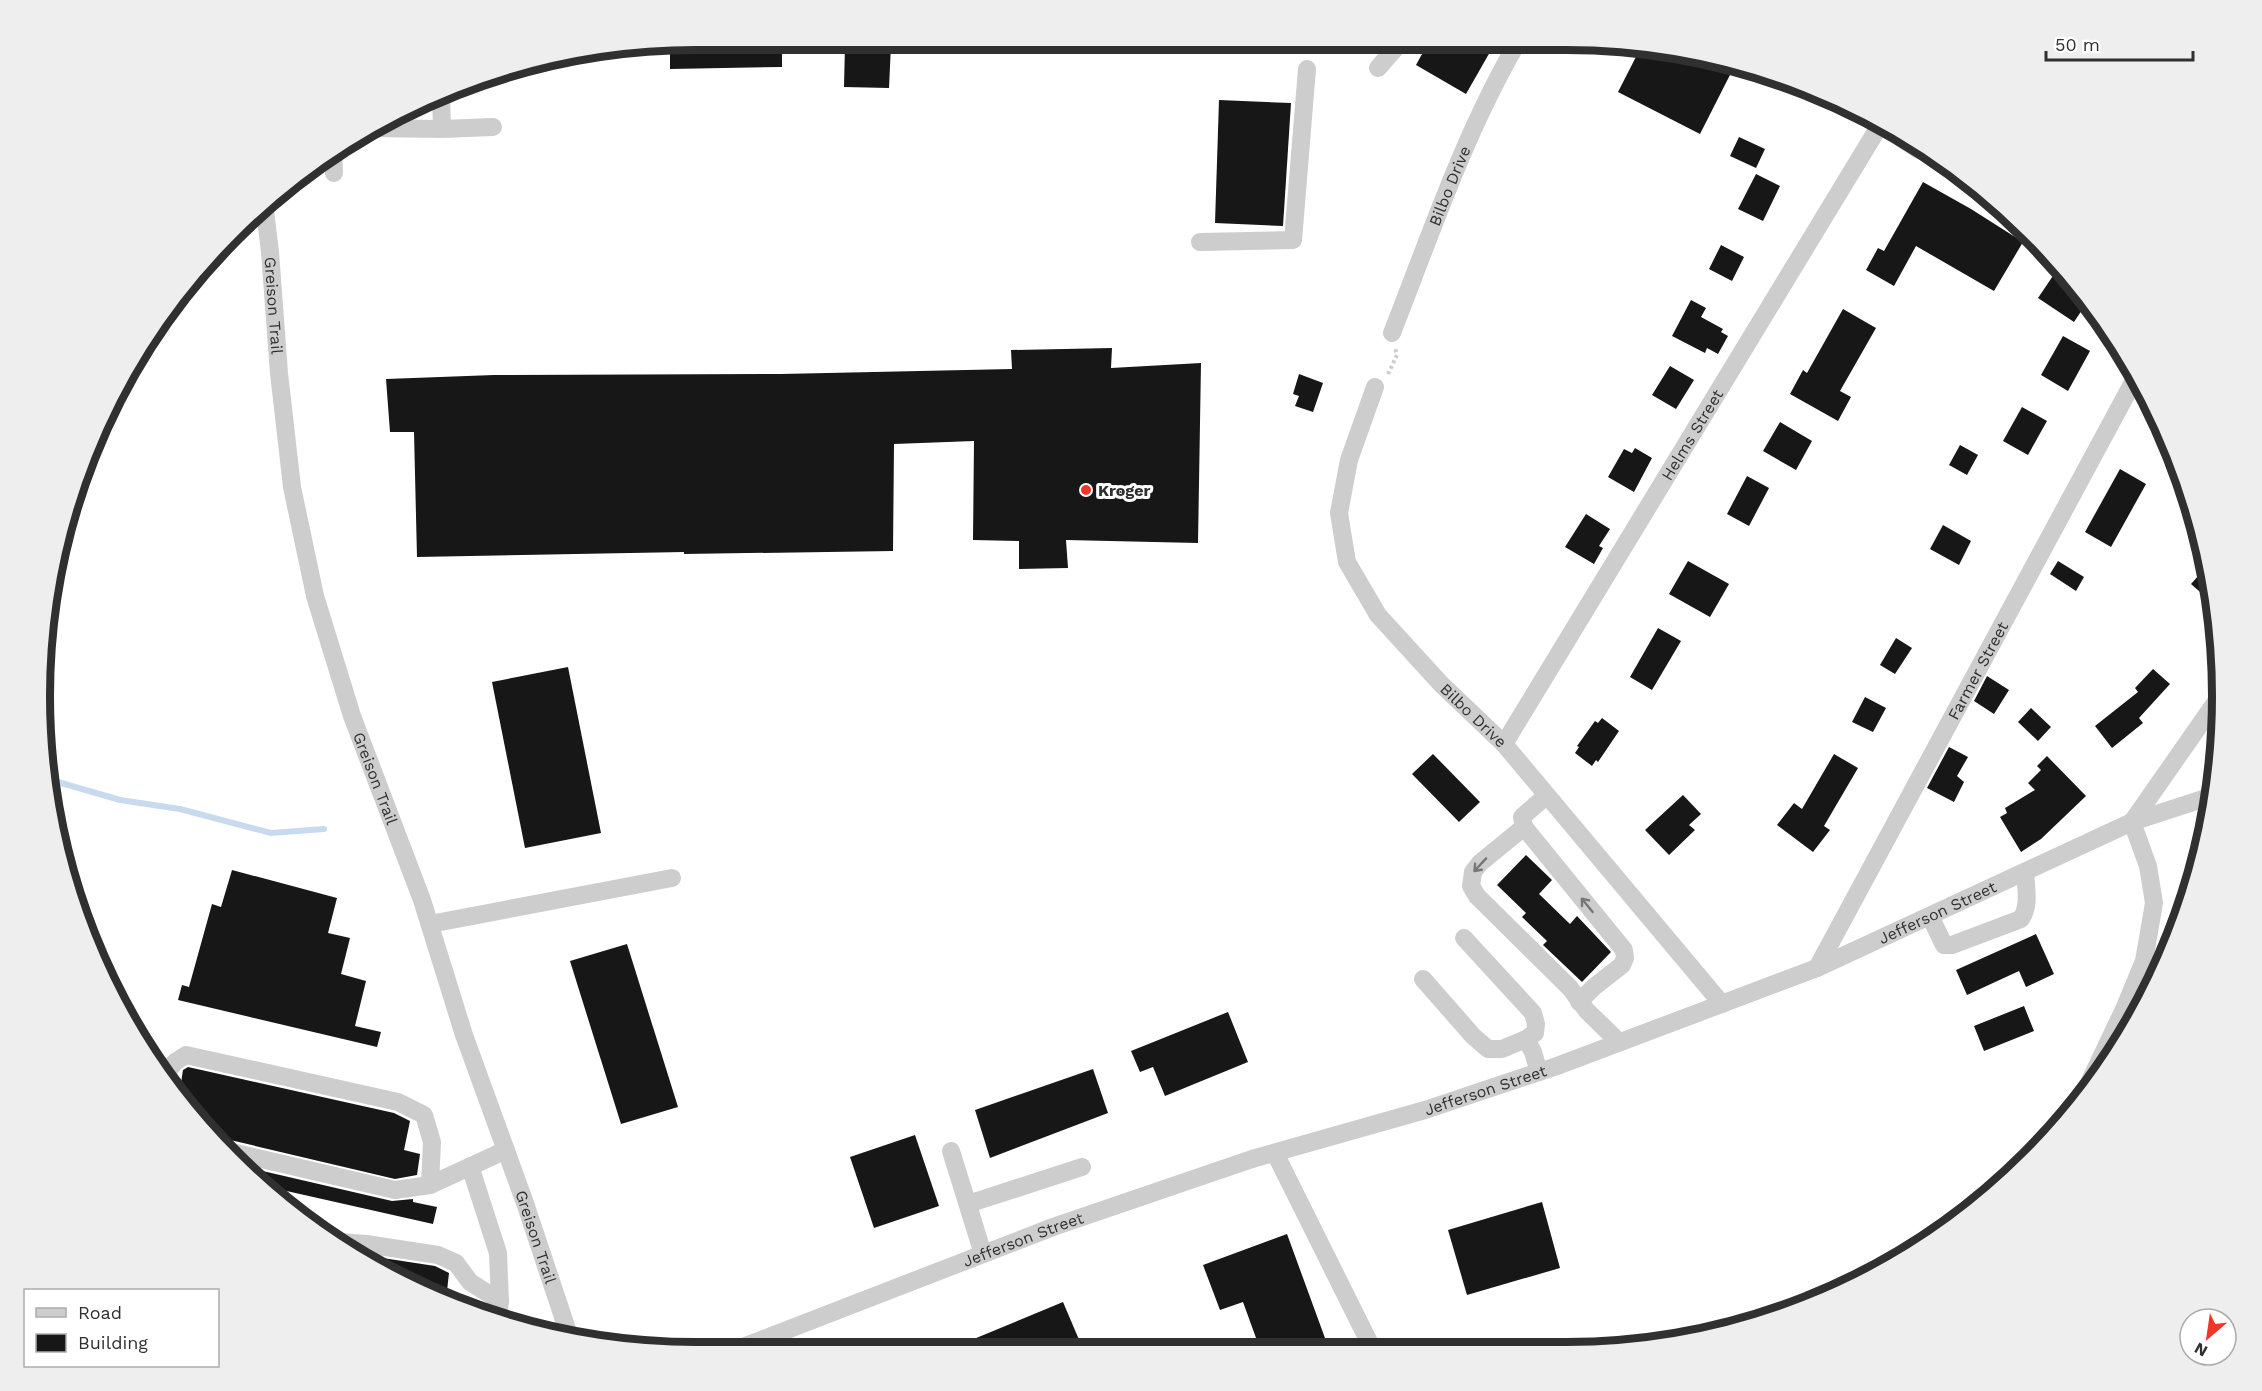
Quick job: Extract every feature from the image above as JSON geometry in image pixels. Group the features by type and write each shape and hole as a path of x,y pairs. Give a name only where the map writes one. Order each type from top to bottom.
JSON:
{"street":[{"path":"1378,68 1394,50"},
{"name":"Bilbo Drive","path":"1392,333 1457,166 1513,50"},
{"path":"1200,242 1293,240 1307,69"},
{"path":"441,102 442,129"},
{"path":"387,128 493,127"},
{"name":"Helms Street","path":"1504,744 1877,129"},
{"path":"333,161 334,173"},
{"name":"Greison Trail","path":"265,214 279,373 292,487 315,596 352,716 430,924 464,1035 567,1328"},
{"name":"Farmer Street","path":"1817,968 2132,384"},
{"name":"Bilbo Drive","path":"1375,387 1349,459 1339,513 1347,562 1378,615 1441,684 1504,744 1722,1004"},
{"path":"2101,1058 2144,961 2154,903 2148,866 2132,822 2212,708"},
{"path":"1546,796 1522,817 1524,827 1624,950 1625,958 1622,965 1579,1002"},
{"name":"Jefferson Street","path":"756,1342 1053,1227 1275,1153 1425,1110 1539,1072 1722,1004 1817,968 2132,822 2204,799"},
{"path":"1524,827 1480,863 1473,872 1471,885 1478,896 1570,988 1579,1002 1619,1042"},
{"path":"1930,916 1944,945 1952,945 2021,919 2026,912 2027,904 2025,872"},
{"path":"430,924 672,878"},
{"path":"1423,979 1473,1036 1488,1049 1502,1048 1526,1039 1535,1032 1536,1024 1533,1013 1464,938"},
{"path":"1526,1039 1539,1072"},
{"path":"169,1069 175,1062 186,1055 398,1102 424,1114 432,1142 430,1185"},
{"path":"241,1154 395,1190 430,1185 506,1150"},
{"path":"951,1151 983,1254"},
{"path":"1275,1153 1369,1342"},
{"path":"470,1166 498,1253 499,1309"},
{"path":"968,1204 1082,1167"},
{"path":"353,1243 438,1255 456,1263 470,1282 499,1309"}],"path":[{"path":"1375,387 1387,375 1397,355 1392,333"}],"building":[{"path":"782,50 782,67 670,69 670,51"},
{"path":"845,50 891,50 889,88 844,87"},
{"path":"1424,50 1491,50 1466,94 1416,65"},
{"path":"1638,54 1693,62 1732,71 1700,134 1618,92"},
{"path":"1219,100 1291,103 1283,226 1215,223"},
{"path":"1739,137 1765,149 1756,168 1730,156"},
{"path":"1756,174 1780,186 1763,221 1738,209"},
{"path":"1923,182 2023,242 1994,291 1916,246 1894,286 1866,270 1878,248 1884,251"},
{"path":"1721,245 1744,257 1732,281 1709,269"},
{"path":"2055,273 2083,308 2074,322 2038,298"},
{"path":"1691,300 1706,308 1701,317 1723,329 1721,332 1728,336 1718,354 1707,348 1705,353 1672,336"},
{"path":"1843,309 1876,328 1840,391 1851,397 1838,421 1790,394 1803,370 1807,373"},
{"path":"2063,336 2090,351 2068,391 2041,375"},
{"path":"1112,348 1111,368 1201,363 1198,543 1066,540 1068,568 1019,569 1019,541 973,540 974,441 894,444 893,551 417,557 414,432 390,432 386,379 494,375 781,374 1012,369 1011,350"},
{"path":"1670,366 1694,380 1676,409 1652,395"},
{"path":"1299,374 1323,383 1313,412 1295,406 1299,396 1293,394"},
{"path":"2022,407 2047,421 2028,455 2003,441"},
{"path":"1780,422 1812,441 1796,470 1763,451"},
{"path":"1960,445 1978,455 1967,475 1949,465"},
{"path":"1635,448 1652,458 1634,492 1608,477 1624,449 1632,453"},
{"path":"2120,469 2146,484 2111,547 2085,532"},
{"path":"1747,476 1769,488 1749,526 1727,514"},
{"path":"1586,514 1610,529 1599,546 1603,548 1594,564 1565,547"},
{"path":"1943,525 1971,541 1959,565 1930,549"},
{"path":"1688,561 1729,584 1710,617 1669,594"},
{"path":"2058,561 2084,577 2076,591 2050,574"},
{"path":"2201,573 2204,596 2191,584"},
{"path":"1658,628 1681,641 1652,690 1630,677"},
{"path":"1896,638 1912,648 1895,674 1880,665"},
{"path":"568,667 601,833 525,848 492,682"},
{"path":"2153,669 2170,684 2139,718 2143,723 2112,748 2095,726 2138,692 2135,688"},
{"path":"1987,676 2009,690 1994,714 1974,701"},
{"path":"1865,697 1886,708 1873,732 1852,722"},
{"path":"2031,708 2051,727 2038,741 2018,722"},
{"path":"1602,718 1619,731 1598,762 1596,760 1592,766 1575,753 1579,747 1577,746 1595,721 1598,723"},
{"path":"1949,747 1968,757 1957,776 1964,782 1954,802 1927,788"},
{"path":"1433,754 1480,802 1459,822 1412,774"},
{"path":"1834,754 1858,768 1824,826 1830,830 1813,852 1777,825 1794,803 1802,809"},
{"path":"2047,756 2086,796 2041,839 2021,852 2000,817 2007,813 2005,808 2035,790 2028,783 2041,770 2037,766"},
{"path":"1683,795 1701,814 1689,825 1695,830 1669,855 1645,830"},
{"path":"1526,855 1552,880 1539,894 1570,924 1577,916 1611,952 1582,982 1543,945 1547,941 1522,917 1526,913 1497,885"},
{"path":"232,870 337,898 328,933 350,938 341,974 366,981 355,1026 381,1032 377,1047 178,1000 182,985 189,987 212,904 221,907"},
{"path":"2036,934 2054,974 2026,987 2019,971 1967,995 1956,970"},
{"path":"627,944 678,1107 621,1124 570,961"},
{"path":"2024,1006 2034,1031 1984,1051 1974,1026"},
{"path":"1228,1012 1248,1062 1165,1096 1153,1067 1140,1072 1131,1051"},
{"path":"188,1067 394,1113 410,1121 404,1150 420,1154 417,1175 395,1179 227,1139 181,1086 183,1070"},
{"path":"1093,1069 1108,1113 990,1158 975,1110"},
{"path":"915,1135 939,1206 874,1228 850,1157"},
{"path":"258,1170 392,1201 413,1199 413,1202 437,1207 433,1224 280,1190"},
{"path":"1542,1202 1560,1268 1467,1295 1448,1230"},
{"path":"1287,1234 1326,1342 1257,1342 1243,1302 1220,1310 1203,1265"},
{"path":"376,1257 435,1266 449,1273 447,1291"},
{"path":"1063,1302 1080,1342 966,1342"}],"waterway":[{"path":"55,781 120,800 180,809 271,833 324,829"}],"place":[{"name":"Kroger","path":"1086,490"}]}
